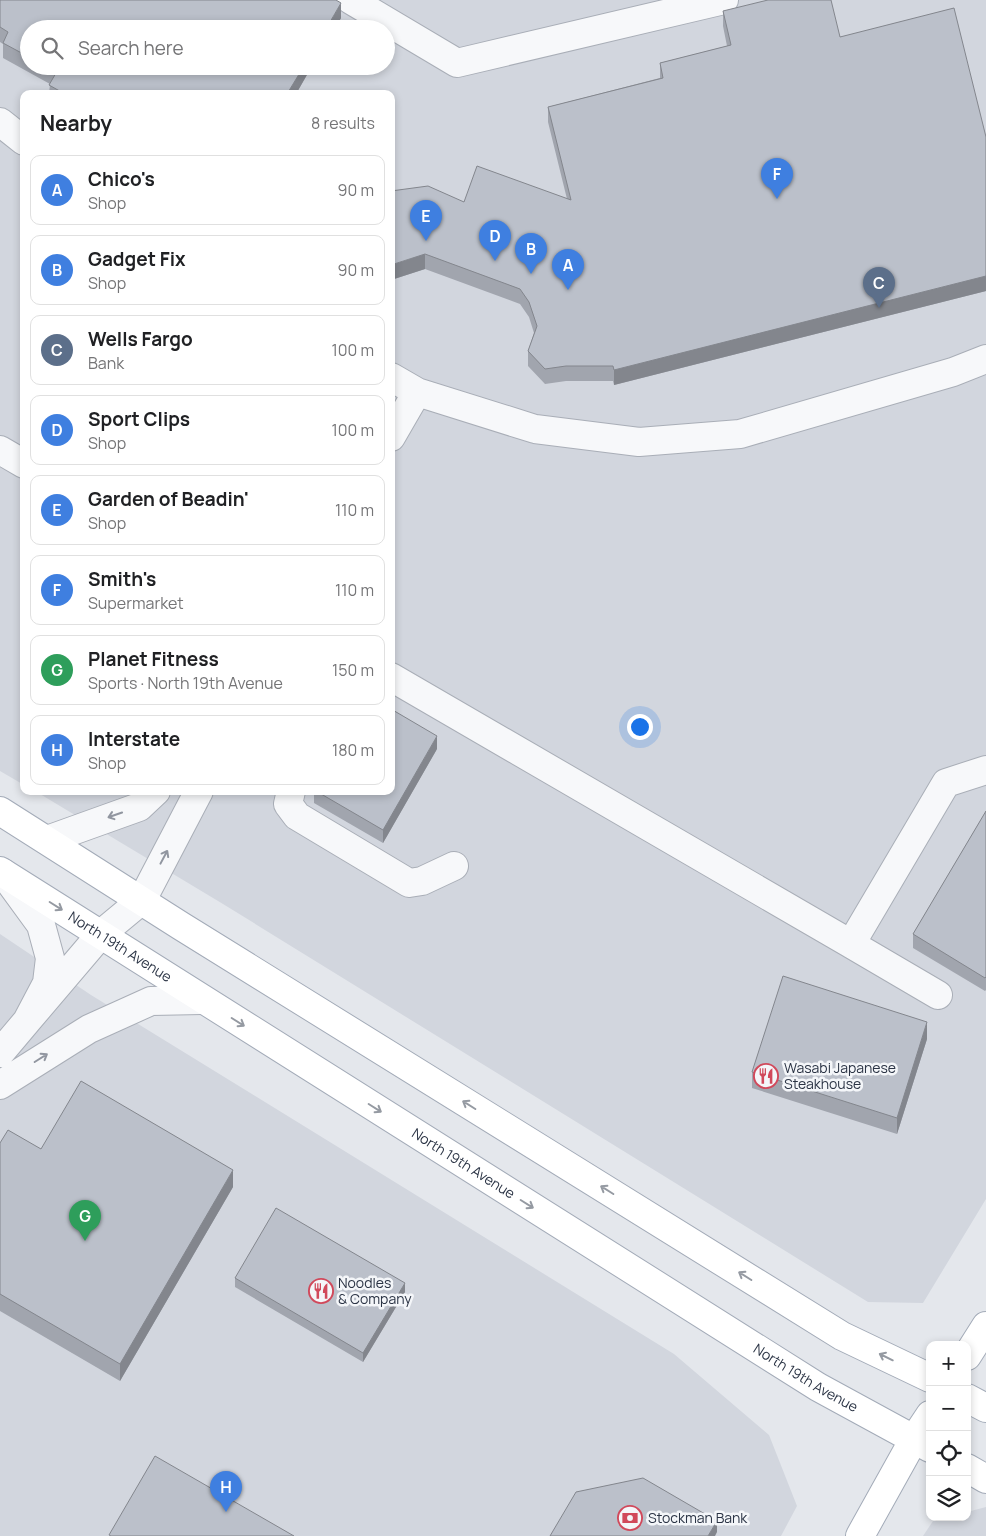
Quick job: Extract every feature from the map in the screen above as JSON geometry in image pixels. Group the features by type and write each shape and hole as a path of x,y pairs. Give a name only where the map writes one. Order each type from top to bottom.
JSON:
{"main road":[{"path":"0,811 181,926 842,1336 926,1376"},
{"name":"North 19th Avenue","path":"1,872 818,1387 922,1444"},
{"path":"971,1350 986,1326"},
{"path":"971,1400 986,1408"},
{"path":"860,1536 922,1444 926,1430"},
{"path":"971,1470 986,1478"}],"lane":[{"path":"351,0 385,20"},
{"path":"395,26 457,63 724,0"},
{"path":"0,122 20,138"},
{"path":"395,379 417,392 535,429 639,442 740,434 953,372 986,359"},
{"path":"395,431 417,392"},
{"path":"0,450 20,462"},
{"path":"395,679 938,995"},
{"path":"851,944 946,783 986,770"},
{"path":"47,840 139,807 152,795"},
{"path":"0,1054 101,934 142,900 197,795"},
{"path":"290,795 288,804 297,816 409,883 422,881 454,866"},
{"path":"1,872 41,925 50,958 46,983 27,1021"},
{"path":"0,1085 88,1029 150,1001 202,1000"}],"shaded area":[{"path":"0,0 986,0 986,1199 923,1303 868,1302 223,904 42,795 395,795 395,90 20,90 20,783 0,771"},
{"path":"0,934 91,995 674,1354 769,1435 797,1506 781,1536 0,1536"},
{"path":"986,1507 986,1536 923,1536 933,1521 971,1521 971,1511"}],"building":[{"path":"0,0 336,0 341,3 331,20 20,20 20,52 3,43 8,32 0,27"},
{"path":"768,0 831,0 840,37 954,8 986,137 986,276 614,370 613,366 566,366 545,369 528,351 537,326 529,302 520,289 425,254 395,264 395,190 428,186 464,202 477,166 571,200 548,107 663,78 660,63 731,45 723,11"},
{"path":"55,75 299,75 289,90 58,90 49,85"},
{"path":"395,711 437,736 383,830 323,795 395,795"},
{"path":"986,811 986,977 985,978 913,934"},
{"path":"783,976 927,1022 897,1118 752,1072"},
{"path":"81,1081 233,1170 120,1364 0,1294 0,1143 8,1130 41,1149"},
{"path":"276,1208 405,1283 363,1353 235,1278"},
{"path":"155,1456 294,1536 109,1535"},
{"name":"Stockman Bank","path":"643,1478 717,1521 708,1536 550,1536 576,1492"}],"place":[{"name":"Smith's","path":"777,199"},
{"name":"Garden of Beadin'","path":"426,241"},
{"name":"Sport Clips","path":"495,261"},
{"name":"Gadget Fix","path":"531,274"},
{"name":"Chico's","path":"568,290"},
{"name":"Wells Fargo","path":"879,308"},
{"name":"Wasabi Japanese Steakhouse","path":"766,1076"},
{"name":"Planet Fitness","path":"85,1241"},
{"name":"Noodles & Company","path":"321,1291"},
{"name":"Interstate","path":"226,1512"},
{"name":"Stockman Bank","path":"630,1518"}]}
